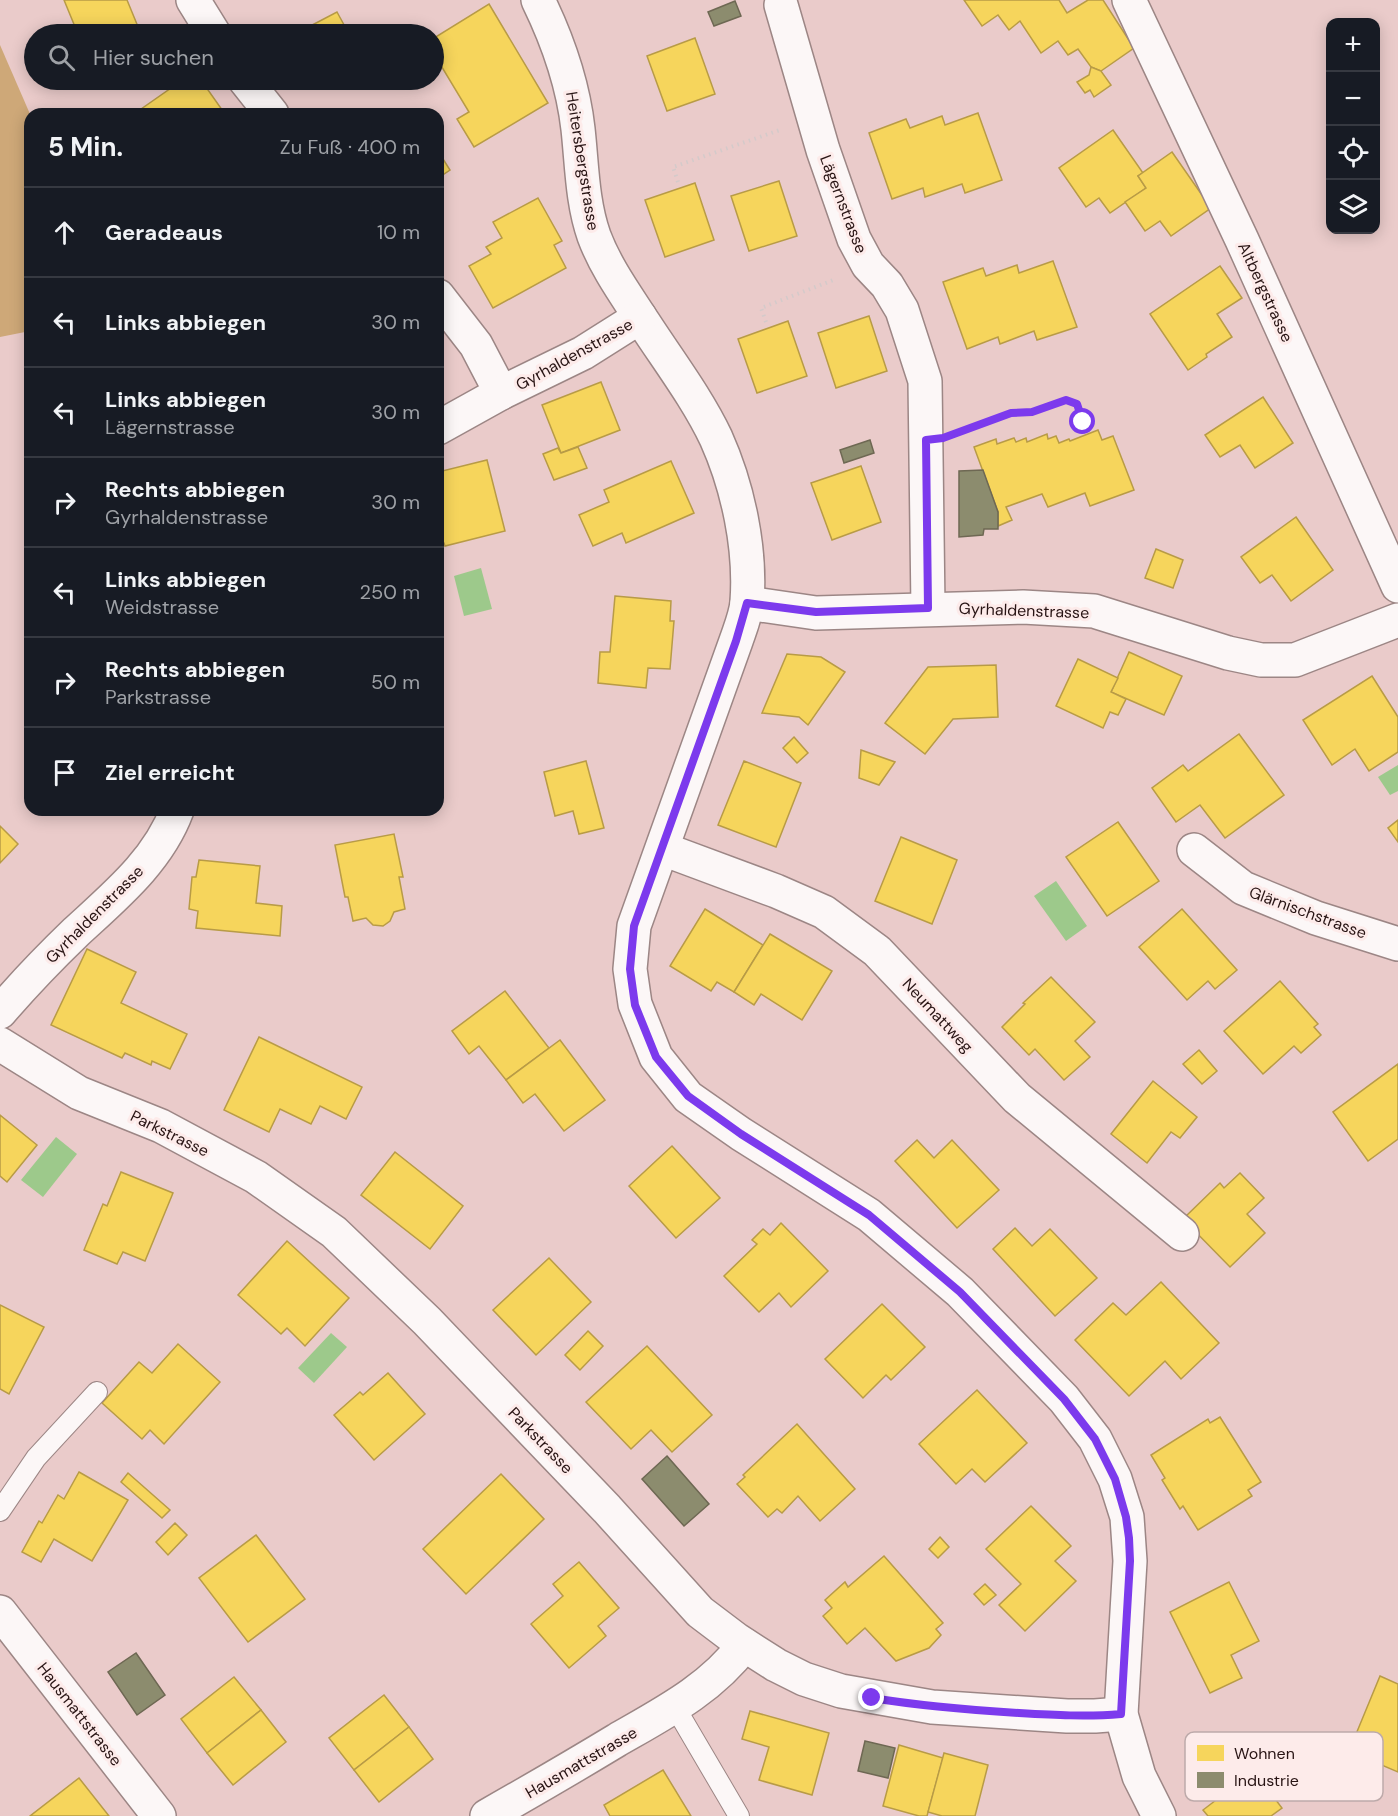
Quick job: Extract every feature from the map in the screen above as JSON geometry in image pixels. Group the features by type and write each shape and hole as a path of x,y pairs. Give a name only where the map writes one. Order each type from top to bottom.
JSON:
{"street":[{"path":"193,0 208,24"},
{"name":"Heitersbergstrasse","path":"538,0 570,79 578,128 582,180 593,234 612,276 640,317"},
{"name":"Altbergstrasse","path":"1129,0 1242,240 1398,586"},
{"name":"Lägernstrasse","path":"781,5 823,150 854,239 868,265 887,285 902,310 925,381 928,608"},
{"path":"253,90 267,108"},
{"path":"444,304 476,345 501,393"},
{"name":"Gyrhaldenstrasse","path":"444,425 501,393 583,353 640,317 716,437 732,480 746,556 747,603 816,612 1023,607 1094,611 1228,653 1272,660 1295,660 1398,620"},
{"path":"747,603 736,641 634,926 630,969 635,1005 656,1057 688,1096 741,1134 869,1215 960,1292 1064,1399 1095,1439 1107,1460 1121,1497 1129,1538 1130,1561 1121,1714 1139,1776 1159,1816"},
{"name":"Gyrhaldenstrasse","path":"0,1012 48,958 137,874 162,843 174,816"},
{"name":"Neumattweg","path":"663,849 776,891 824,912 877,951 1017,1098 1182,1234"},
{"name":"Glärnischstrasse","path":"1194,850 1243,888 1316,918 1398,944"},
{"name":"Parkstrasse","path":"0,1044 79,1093 161,1126 256,1177 334,1232 427,1321 607,1509 700,1611 744,1645 777,1665 804,1679 841,1692 932,1707 1076,1716 1121,1714"},
{"name":"Hausmattstrasse","path":"0,1612 159,1816"},
{"name":"Hausmattstrasse","path":"487,1816 675,1707 729,1664 744,1645"}],"lane":[{"path":"0,1511 36,1458 97,1392"},
{"path":"675,1707 739,1816"}],"path":[{"path":"678,182 673,167 772,132"},
{"path":"766,322 761,308 830,281"},
{"path":"926,440 943,438 1011,413 1032,412 1066,400 1077,404 1083,422"}],"shaded area":[{"path":"0,45 27,108 24,108 24,332 0,337"},
{"path":"481,568 492,609 464,616 454,576"},
{"path":"1398,765 1398,791 1390,795 1378,777"},
{"path":"1056,881 1087,926 1066,941 1034,896"},
{"path":"56,1137 77,1154 43,1197 21,1180"},
{"path":"331,1333 347,1347 314,1383 298,1368"}],"building: Wohnen":[{"path":"64,0 127,0 137,24 74,24"},
{"path":"964,0 1059,0 1067,13 1088,0 1103,0 1134,48 1101,71 1091,67 1078,49 1068,55 1058,41 1041,53 1020,21 1009,30 998,15 982,26"},
{"path":"489,4 548,103 474,147 457,119 469,112 444,71 444,32"},
{"path":"337,12 344,24 314,24"},
{"path":"695,38 715,94 667,111 647,56"},
{"path":"1091,67 1101,71 1111,85 1094,97 1090,90 1085,93 1077,82 1089,75"},
{"path":"168,90 208,90 221,108 143,108"},
{"path":"978,113 1002,180 965,193 962,184 925,197 923,188 892,199 869,133 906,119 910,128 942,116 945,125"},
{"path":"1113,130 1143,173 1138,176 1146,188 1110,213 1099,198 1086,207 1059,168"},
{"path":"1172,152 1211,208 1171,236 1160,221 1145,231 1125,202 1146,188 1138,176"},
{"path":"444,160 450,170 444,174"},
{"path":"779,181 797,236 749,251 731,196"},
{"path":"695,183 714,240 665,257 645,200"},
{"path":"538,198 562,241 554,245 566,268 493,308 469,266 491,254 486,247 502,238 493,222"},
{"path":"1053,261 1077,327 1037,340 1034,331 1000,344 998,337 967,349 943,282 983,268 986,276 1017,265 1019,273"},
{"path":"1220,266 1242,298 1217,314 1232,337 1206,354 1207,357 1188,370 1150,314"},
{"path":"869,316 887,371 836,388 818,333"},
{"path":"788,321 807,376 757,393 738,339"},
{"path":"601,382 620,430 561,453 542,405"},
{"path":"1263,397 1293,443 1255,468 1240,445 1220,457 1205,435"},
{"path":"1098,430 1102,440 1113,436 1134,490 1090,506 1085,493 1048,507 1042,494 1006,507 1012,520 998,526 998,512 974,447 996,439 997,444 1014,438 1016,442 1026,438 1027,442 1047,434 1048,439 1056,436 1059,443"},
{"path":"578,447 587,468 554,480 543,454 558,448 561,453"},
{"path":"487,460 505,531 445,546 444,471"},
{"path":"671,461 694,513 626,543 622,533 593,546 579,515 609,502 604,490"},
{"path":"861,466 881,522 832,540 811,483"},
{"path":"1296,517 1333,570 1291,601 1272,575 1260,583 1241,557"},
{"path":"1156,549 1183,560 1173,588 1145,578"},
{"path":"615,596 671,601 670,621 674,621 670,669 648,668 646,688 598,683 600,652 610,652"},
{"path":"1129,652 1182,676 1164,715 1111,692"},
{"path":"787,654 821,657 845,672 808,725 799,717 762,713"},
{"path":"1078,659 1118,678 1111,692 1126,699 1118,715 1110,712 1103,728 1056,706"},
{"path":"996,665 998,717 953,719 925,754 885,723 928,667"},
{"path":"1372,676 1398,717 1398,752 1369,771 1355,749 1332,765 1303,720"},
{"path":"1239,734 1284,795 1225,838 1200,805 1176,822 1152,788 1183,765 1188,771"},
{"path":"794,737 808,753 797,763 783,748"},
{"path":"861,750 895,762 879,785 859,778"},
{"path":"586,761 604,828 579,834 573,811 555,816 544,772"},
{"path":"744,761 801,783 776,847 718,825"},
{"path":"1398,820 1398,842 1388,828"},
{"path":"1118,822 1159,881 1107,916 1066,857"},
{"path":"0,826 18,844 0,863"},
{"path":"394,834 403,877 399,877 405,909 394,912 390,921 383,926 373,925 366,918 353,921 348,897 345,897 335,845"},
{"path":"901,837 957,860 932,924 875,901"},
{"path":"199,860 260,866 256,903 282,906 280,936 196,928 198,911 189,909 192,877 196,877"},
{"path":"705,909 763,945 734,992 717,982 711,991 670,966"},
{"path":"1182,909 1237,970 1215,989 1208,981 1187,1000 1139,947"},
{"path":"770,934 832,971 802,1020 761,994 754,1005 734,992"},
{"path":"87,949 136,972 121,1003 187,1034 170,1069 152,1061 151,1065 125,1053 122,1058 51,1025"},
{"path":"1051,977 1095,1022 1075,1041 1090,1057 1064,1080 1035,1049 1029,1055 1002,1027"},
{"path":"1280,981 1318,1024 1314,1027 1321,1035 1301,1053 1294,1046 1263,1074 1224,1031"},
{"path":"505,991 549,1048 506,1080 479,1046 469,1054 452,1031"},
{"path":"259,1037 362,1087 346,1119 320,1106 311,1124 280,1109 269,1132 224,1110"},
{"path":"560,1040 605,1100 564,1131 535,1094 523,1103 506,1080"},
{"path":"1199,1050 1217,1071 1202,1084 1183,1064"},
{"path":"1398,1064 1398,1139 1368,1161 1333,1112"},
{"path":"1153,1081 1197,1117 1180,1138 1171,1132 1147,1163 1111,1134"},
{"path":"0,1115 37,1145 7,1182 0,1176"},
{"path":"917,1140 934,1158 952,1140 999,1190 957,1228 895,1161"},
{"path":"672,1146 720,1198 676,1238 629,1186"},
{"path":"395,1152 463,1206 430,1249 361,1195"},
{"path":"121,1172 173,1193 145,1261 123,1252 117,1264 84,1250 103,1204 107,1206"},
{"path":"1240,1173 1264,1198 1247,1214 1265,1233 1230,1267 1183,1219 1220,1183 1224,1188"},
{"path":"781,1223 828,1271 791,1307 779,1293 759,1312 724,1276 757,1244 752,1240 763,1229 770,1235"},
{"path":"1015,1228 1032,1246 1050,1229 1097,1278 1055,1316 993,1249"},
{"path":"287,1241 349,1298 305,1346 287,1328 281,1334 238,1295"},
{"path":"549,1258 591,1302 536,1355 493,1310"},
{"path":"1161,1282 1219,1343 1181,1379 1165,1361 1129,1396 1075,1340 1113,1303 1126,1315"},
{"path":"882,1304 925,1347 891,1380 886,1375 863,1398 825,1359"},
{"path":"0,1305 44,1327 9,1394 0,1389"},
{"path":"588,1331 603,1346 580,1370 565,1355"},
{"path":"178,1344 220,1382 164,1444 150,1430 142,1439 102,1403 139,1362 152,1373"},
{"path":"647,1346 712,1415 672,1452 651,1430 631,1449 586,1402"},
{"path":"388,1373 425,1414 374,1460 334,1415 360,1392 363,1395"},
{"path":"977,1390 1027,1443 985,1482 972,1469 956,1484 919,1444"},
{"path":"1220,1417 1261,1482 1248,1490 1252,1496 1198,1530 1183,1506 1180,1509 1162,1480 1165,1478 1151,1455 1208,1419 1210,1423"},
{"path":"797,1424 855,1489 820,1521 798,1496 782,1513 777,1509 768,1517 737,1484 745,1477 743,1475"},
{"path":"79,1472 128,1500 92,1561 54,1539 41,1562 22,1552 39,1521 42,1523 58,1495 64,1499"},
{"path":"128,1473 170,1510 162,1518 121,1482"},
{"path":"501,1474 544,1519 466,1594 423,1549"},
{"path":"1031,1506 1071,1546 1055,1561 1076,1581 1025,1631 999,1605 1021,1584 986,1549"},
{"path":"175,1523 187,1535 168,1555 156,1542"},
{"path":"256,1535 305,1599 248,1642 199,1578"},
{"path":"940,1537 949,1547 938,1558 929,1549"},
{"path":"884,1556 943,1623 936,1629 941,1635 929,1648 896,1661 865,1628 847,1644 823,1616 832,1608 825,1600 845,1582 848,1587"},
{"path":"579,1562 619,1608 598,1626 606,1636 569,1668 531,1624 563,1596 553,1584"},
{"path":"1229,1582 1259,1641 1231,1655 1242,1678 1210,1693 1170,1612"},
{"path":"985,1584 996,1595 984,1605 974,1594"},
{"path":"1380,1676 1398,1684 1398,1772 1383,1766 1383,1732 1357,1732"},
{"path":"234,1677 261,1710 207,1753 181,1719"},
{"path":"384,1695 409,1727 354,1770 329,1738"},
{"path":"261,1710 286,1742 233,1785 207,1753"},
{"path":"750,1711 829,1733 812,1795 759,1780 769,1747 742,1739"},
{"path":"409,1727 433,1759 379,1802 354,1770"},
{"path":"899,1745 943,1758 927,1816 883,1806"},
{"path":"944,1753 988,1765 975,1816 942,1816 928,1812"},
{"path":"663,1770 691,1816 610,1816 604,1805"},
{"path":"79,1778 109,1816 30,1816"},
{"path":"1215,1801 1277,1801 1282,1808 1271,1816 1208,1816 1203,1810"}],"building: Industrie":[{"path":"735,1 741,16 714,26 708,12"},
{"path":"870,440 874,453 844,463 840,450"},
{"path":"983,470 998,512 998,529 984,529 983,535 959,537 959,471"},
{"path":"667,1456 709,1504 684,1526 642,1479"},
{"path":"136,1653 165,1695 137,1715 108,1672"},
{"path":"865,1741 895,1748 888,1778 858,1771"}],"route":[{"path":"872,1698 932,1707 985,1711 1067,1716 1121,1714 1130,1561 1129,1538 1121,1497 1107,1460 1083,1422 1064,1399 960,1292 869,1215 741,1134 688,1096 656,1057 635,1005 630,969 634,926 736,641 747,603 816,612 928,608 926,440 943,438 1011,413 1032,412 1066,400 1077,404 1083,422"}]}
